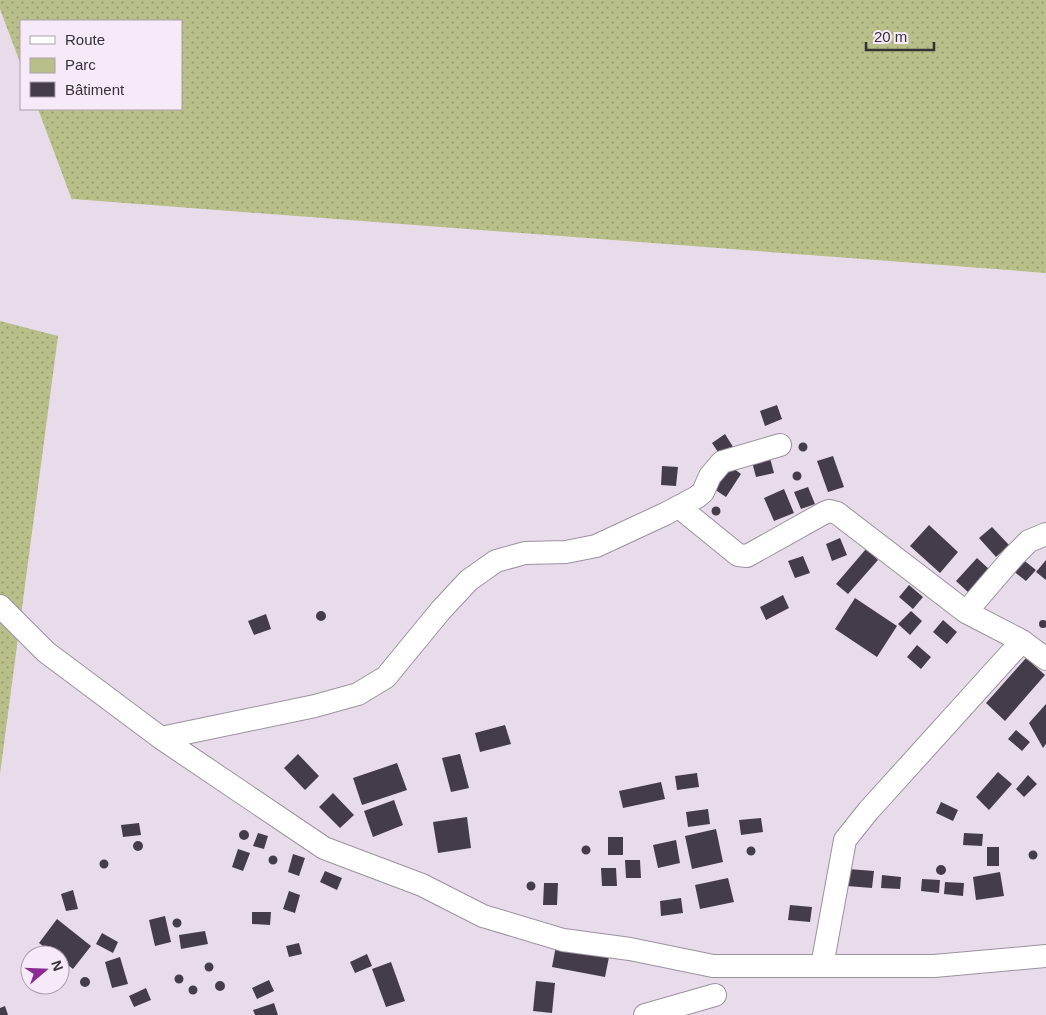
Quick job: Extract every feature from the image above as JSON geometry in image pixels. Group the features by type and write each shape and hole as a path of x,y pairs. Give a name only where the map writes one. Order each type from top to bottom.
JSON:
{"street":[{"path":"161,738 315,706 358,694 386,677 441,610 469,580 496,561 524,553 566,552 596,546 697,497 703,492 710,476 722,462 780,445"},
{"path":"679,507 738,555 747,556 810,520 832,511 854,525 966,612 1022,641 1046,658"},
{"path":"966,612 1029,541 1046,534"},
{"path":"0,606 46,652 161,738 324,848 422,885 483,916 563,940 630,948 713,966 934,966 1046,956"},
{"path":"822,966 845,840 868,810 1022,641"},
{"path":"645,1015 716,1005 713,966"}],"green space":[{"path":"0,0 1046,0 1046,273 72,200 38,110 182,110 182,20 20,20 20,62 0,9"},
{"path":"0,321 58,336 0,774"}],"building":[{"path":"777,405 782,419 765,426 760,411"},
{"path":"725,434 735,450 722,458 712,443"},
{"path":"803,442 808,447 803,452 798,447"},
{"path":"833,456 844,487 828,492 817,461"},
{"path":"770,458 774,473 756,477 752,462"},
{"path":"729,465 741,474 726,497 714,489"},
{"path":"662,466 678,467 676,486 661,485"},
{"path":"797,471 802,476 797,481 792,476"},
{"path":"808,487 815,504 801,509 794,492"},
{"path":"784,489 794,513 774,521 764,498"},
{"path":"716,506 721,511 716,516 711,511"},
{"path":"929,525 958,552 940,573 910,546"},
{"path":"992,527 1009,545 996,557 979,538"},
{"path":"840,538 847,555 832,561 826,544"},
{"path":"866,549 878,560 848,594 836,584"},
{"path":"803,556 810,573 795,578 788,561"},
{"path":"977,558 990,570 969,593 956,581"},
{"path":"1021,558 1036,570 1026,581 1012,570"},
{"path":"1046,560 1046,580 1036,572"},
{"path":"909,585 923,597 913,609 899,597"},
{"path":"783,595 789,608 766,620 760,607"},
{"path":"855,598 897,626 877,657 835,629"},
{"path":"321,611 326,616 321,621 316,616"},
{"path":"911,611 922,621 910,635 898,624"},
{"path":"266,614 271,629 254,635 248,621"},
{"path":"943,620 957,632 947,644 933,632"},
{"path":"1043,620 1047,624 1043,628 1039,624"},
{"path":"917,645 931,657 921,669 907,657"},
{"path":"1026,658 1045,675 1005,721 986,703"},
{"path":"1046,704 1046,744 1043,748 1029,723"},
{"path":"505,725 511,744 480,752 475,733"},
{"path":"1016,730 1030,742 1022,751 1008,739"},
{"path":"298,754 319,776 305,790 284,768"},
{"path":"460,754 469,788 451,792 442,758"},
{"path":"397,763 407,790 362,805 353,778"},
{"path":"998,772 1012,784 989,810 976,797"},
{"path":"697,773 699,787 677,790 675,776"},
{"path":"1028,775 1037,784 1024,797 1016,789"},
{"path":"661,782 665,799 623,808 619,791"},
{"path":"333,793 354,815 340,828 319,807"},
{"path":"394,800 403,825 373,837 364,811"},
{"path":"941,802 958,810 953,821 936,813"},
{"path":"708,809 710,824 688,827 686,812"},
{"path":"467,817 471,848 438,853 433,822"},
{"path":"761,818 763,832 741,835 739,820"},
{"path":"139,823 141,835 123,837 121,825"},
{"path":"716,829 723,862 692,869 685,836"},
{"path":"244,830 249,835 244,840 239,835"},
{"path":"258,833 268,836 264,849 253,846"},
{"path":"964,833 983,834 982,846 963,845"},
{"path":"608,837 623,837 623,855 608,855"},
{"path":"676,840 680,863 658,868 653,845"},
{"path":"138,841 143,846 138,851 133,846"},
{"path":"586,845 591,850 586,855 581,850"},
{"path":"751,846 756,851 751,856 746,851"},
{"path":"987,847 999,847 999,866 987,866"},
{"path":"238,849 250,853 243,871 232,867"},
{"path":"1033,850 1038,855 1033,860 1028,855"},
{"path":"293,854 305,858 299,876 288,872"},
{"path":"273,855 278,860 273,865 268,860"},
{"path":"104,859 109,864 104,869 99,864"},
{"path":"625,860 640,860 641,878 626,878"},
{"path":"941,865 946,870 941,875 936,870"},
{"path":"601,868 616,868 617,886 602,886"},
{"path":"848,869 874,871 872,888 847,886"},
{"path":"325,871 342,878 337,890 320,882"},
{"path":"1000,872 1004,896 976,900 973,877"},
{"path":"882,875 901,877 900,889 881,888"},
{"path":"728,878 734,902 700,909 695,885"},
{"path":"922,879 940,880 939,893 921,891"},
{"path":"531,881 536,886 531,891 526,886"},
{"path":"945,882 964,883 963,896 944,894"},
{"path":"544,883 558,883 557,905 543,905"},
{"path":"73,890 78,909 66,911 61,894"},
{"path":"289,891 300,895 295,913 283,909"},
{"path":"681,898 683,913 661,916 660,901"},
{"path":"790,905 812,907 810,922 788,920"},
{"path":"252,912 271,912 270,925 252,924"},
{"path":"165,916 171,942 155,946 149,920"},
{"path":"177,918 182,923 177,928 172,923"},
{"path":"57,919 91,946 73,969 70,967 70,945 42,945 39,943"},
{"path":"205,931 208,944 181,949 179,935"},
{"path":"102,933 118,942 113,953 96,944"},
{"path":"299,943 302,954 289,957 286,946"},
{"path":"556,946 609,957 605,977 552,967"},
{"path":"367,954 372,966 355,973 350,962"},
{"path":"120,957 128,984 112,988 105,962"},
{"path":"209,962 214,967 209,972 204,967"},
{"path":"391,962 405,1001 386,1007 372,969"},
{"path":"179,974 184,979 179,984 174,979"},
{"path":"85,977 90,982 85,987 80,982"},
{"path":"269,980 274,991 257,999 252,988"},
{"path":"220,981 225,986 220,991 215,986"},
{"path":"536,981 555,983 552,1013 533,1011"},
{"path":"193,985 198,990 193,995 188,990"},
{"path":"146,988 151,1000 134,1007 129,996"},
{"path":"274,1003 278,1015 255,1015 253,1010"},
{"path":"5,1006 8,1015 0,1015 0,1008"}]}
